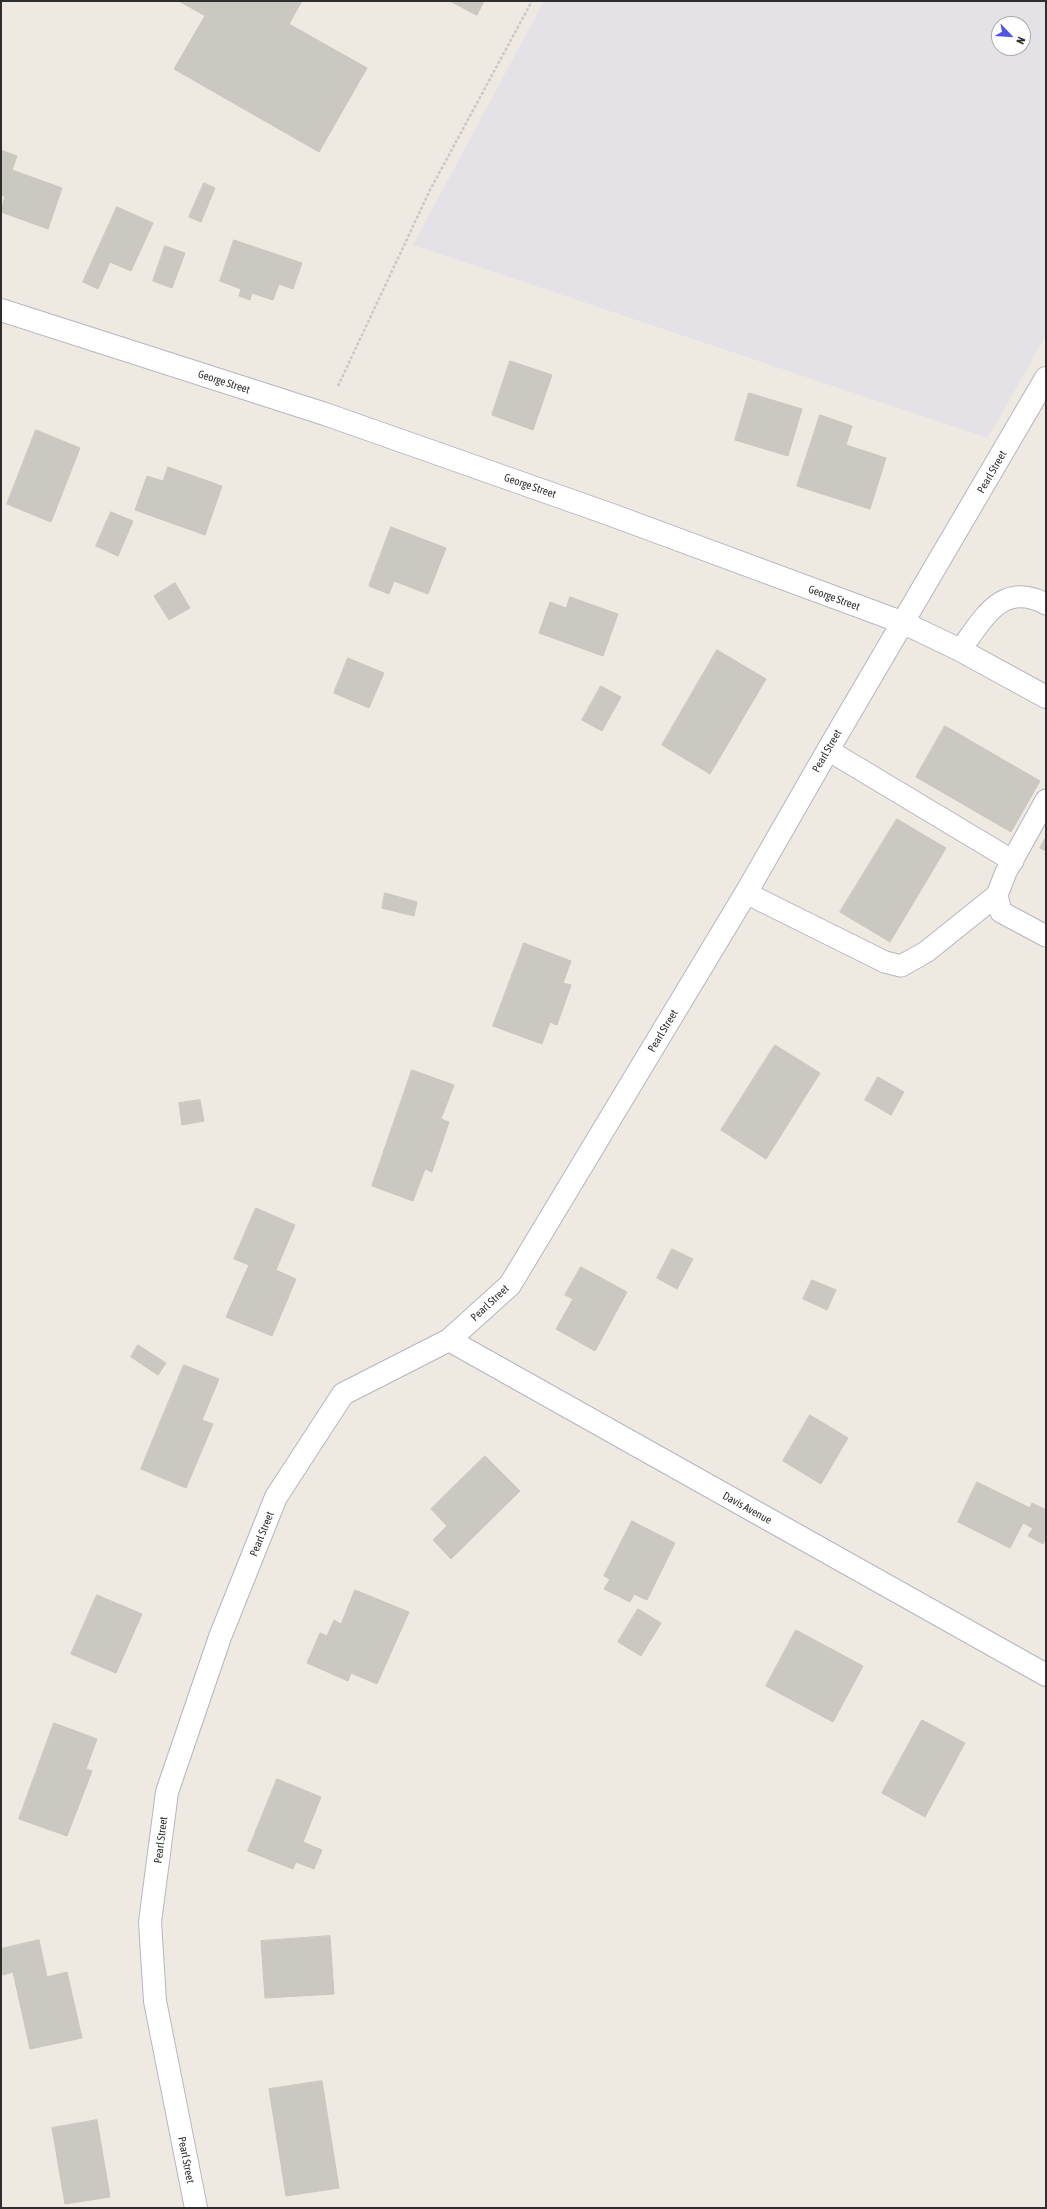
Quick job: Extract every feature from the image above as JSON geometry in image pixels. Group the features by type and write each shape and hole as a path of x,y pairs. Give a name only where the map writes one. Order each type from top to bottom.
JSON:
{"street":[{"name":"George Street","path":"3,317 325,414 609,514 904,623 960,650 1046,697"},
{"name":"Pearl Street","path":"196,2208 155,2001 150,1922 167,1792 220,1637 276,1498 343,1394 449,1340 510,1285 746,893 1046,378"},
{"name":"Davis Avenue","path":"449,1340 1046,1675"}],"lane":[{"path":"960,650 994,606 1005,598 1024,597 1046,604"},
{"path":"828,750 1013,861"},
{"path":"746,893 885,962 901,966 926,952 997,895 1013,861 1046,800"},
{"path":"997,895 1001,912 1046,936"}],"path":[{"path":"325,414 390,271 430,190 532,1"}],"shaded area":[{"path":"544,1 1046,1 1046,335 988,438 413,245"}],"building":[{"path":"179,1 302,1 289,24 367,68 319,152 174,69 205,16"},
{"path":"450,1 484,1 477,15"},
{"path":"1,150 17,156 12,170 62,188 48,229 1,212 5,196 1,195"},
{"path":"204,183 215,188 201,222 189,217"},
{"path":"117,207 153,223 131,271 110,262 98,289 83,282"},
{"path":"234,240 302,263 293,289 279,284 273,300 252,293 250,300 239,296 241,289 220,281"},
{"path":"165,246 185,253 172,288 153,281"},
{"path":"510,361 552,375 533,430 492,415"},
{"path":"749,393 802,409 788,456 735,440"},
{"path":"820,415 852,426 846,445 886,458 870,509 797,486"},
{"path":"36,430 80,448 51,522 7,504"},
{"path":"168,467 222,486 205,535 135,510 147,476 163,481"},
{"path":"111,512 133,521 118,556 96,546"},
{"path":"391,527 446,548 428,594 394,581 389,594 369,586"},
{"path":"175,583 190,608 169,620 154,596"},
{"path":"570,597 618,614 603,656 539,633 550,602 566,608"},
{"path":"717,650 766,679 710,774 662,745"},
{"path":"348,658 384,673 369,708 334,693"},
{"path":"601,686 621,697 602,731 582,720"},
{"path":"945,726 1040,781 1011,832 916,777"},
{"path":"897,819 946,848 890,942 840,912"},
{"path":"1046,837 1046,851 1040,848"},
{"path":"385,893 417,902 414,916 382,908"},
{"path":"524,943 571,961 563,983 571,985 557,1025 550,1022 542,1044 493,1026"},
{"path":"775,1045 820,1073 766,1159 721,1130"},
{"path":"412,1070 454,1085 441,1119 449,1122 432,1172 425,1169 413,1201 372,1186"},
{"path":"878,1077 904,1092 891,1115 865,1100"},
{"path":"200,1100 204,1121 182,1125 179,1103"},
{"path":"256,1208 295,1225 276,1270 296,1279 272,1336 226,1317 249,1265 234,1259"},
{"path":"672,1249 693,1259 677,1289 657,1278"},
{"path":"581,1267 627,1292 595,1351 556,1329 573,1299 565,1295"},
{"path":"812,1280 836,1290 827,1310 803,1299"},
{"path":"138,1345 166,1363 158,1375 131,1357"},
{"path":"184,1365 219,1379 202,1420 213,1424 186,1488 141,1469"},
{"path":"810,1415 848,1438 821,1484 783,1461"},
{"path":"485,1456 520,1491 451,1559 433,1540 447,1526 431,1509"},
{"path":"977,1482 1030,1508 1032,1503 1046,1510 1046,1538 1043,1544 1028,1536 1033,1528 1023,1523 1010,1548 958,1522"},
{"path":"632,1521 675,1543 647,1600 634,1594 630,1602 604,1589 610,1579 604,1576"},
{"path":"355,1590 409,1612 377,1684 351,1673 348,1681 307,1663 320,1633 327,1636 334,1620 341,1624"},
{"path":"97,1595 142,1614 116,1673 71,1654"},
{"path":"638,1609 661,1623 641,1656 618,1642"},
{"path":"796,1630 863,1666 833,1722 766,1686"},
{"path":"922,1720 965,1743 925,1817 882,1793"},
{"path":"54,1723 97,1739 86,1769 92,1771 67,1836 19,1819"},
{"path":"277,1779 321,1797 303,1842 322,1850 314,1869 296,1862 293,1869 248,1851"},
{"path":"330,1936 334,1994 265,1998 261,1941"},
{"path":"39,1940 47,1977 67,1972 82,2038 30,2049 13,1972 3,1975 1,1949"},
{"path":"322,2081 339,2188 286,2196 269,2089"},
{"path":"97,2120 110,2197 65,2204 52,2128"}]}
